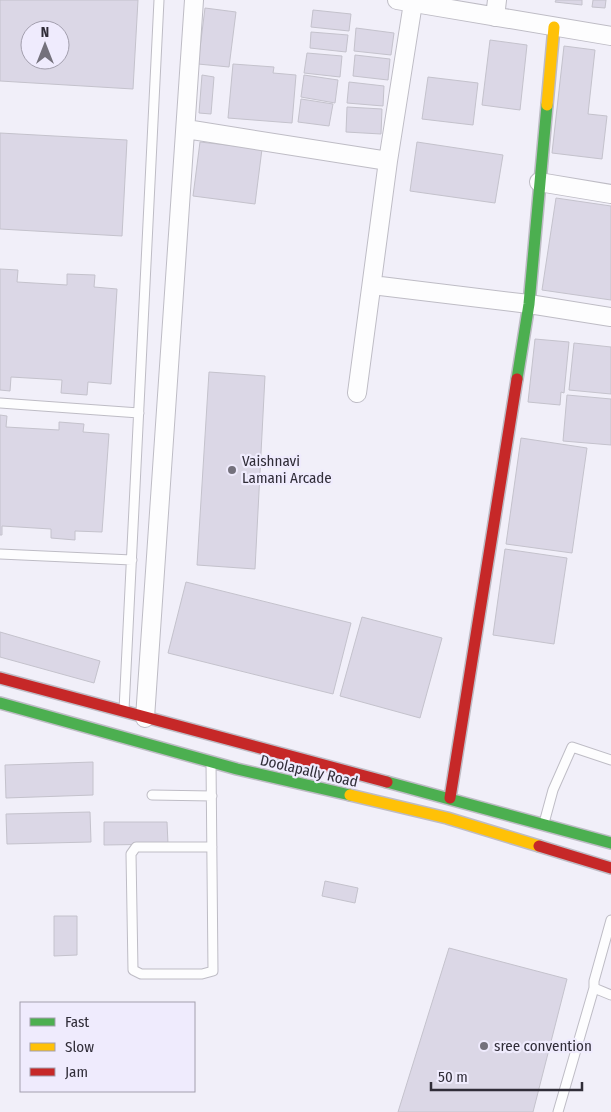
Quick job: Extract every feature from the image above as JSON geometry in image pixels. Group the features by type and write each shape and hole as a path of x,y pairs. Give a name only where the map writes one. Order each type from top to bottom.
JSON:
{"main road":[{"path":"450,798 529,304 554,27"},
{"name":"Doolapally Road","path":"0,678 124,713 611,842"},
{"name":"Doolapally Road","path":"0,704 211,762 447,818 611,868"}],"street":[{"path":"144,718 194,0"},
{"path":"357,393 388,161 405,1 496,8 554,27 611,36"},
{"path":"186,129 388,161"},
{"path":"539,182 611,194"},
{"path":"372,285 529,304 611,317"}],"lane":[{"path":"124,713 159,0"},
{"path":"0,403 139,413"},
{"path":"0,554 132,560"},
{"path":"544,824 553,790 572,747 611,760"},
{"path":"211,762 212,796 213,971 202,974 141,974 133,970 131,854 136,847 212,846"},
{"path":"152,795 212,796"},
{"path":"558,1112 594,988 594,981 611,920"},
{"path":"594,988 611,995"}],"building":[{"path":"0,0 138,0 133,89 0,81"},
{"path":"556,0 582,0 582,5 555,2"},
{"path":"593,0 606,0 605,8 592,7"},
{"path":"205,8 236,12 229,67 198,64"},
{"path":"313,10 351,14 349,31 311,27"},
{"path":"356,28 394,33 391,55 354,51"},
{"path":"311,32 348,35 346,52 310,48"},
{"path":"490,40 527,45 520,110 482,105"},
{"path":"564,46 595,50 588,114 607,116 602,159 552,153"},
{"path":"307,53 342,56 340,77 304,73"},
{"path":"355,55 390,59 388,80 353,76"},
{"path":"233,64 274,67 273,73 296,75 292,123 228,118"},
{"path":"202,75 214,77 211,114 199,113"},
{"path":"304,75 338,80 335,103 301,97"},
{"path":"428,77 478,83 473,125 422,119"},
{"path":"349,82 384,86 383,106 347,103"},
{"path":"301,99 333,104 329,126 298,122"},
{"path":"347,107 382,109 381,134 346,132"},
{"path":"0,133 127,140 122,236 0,229"},
{"path":"200,142 262,149 255,204 193,196"},
{"path":"417,142 503,155 495,203 410,191"},
{"path":"556,198 611,206 611,300 542,290"},
{"path":"0,269 18,270 17,282 67,285 67,274 95,275 94,287 117,289 111,384 88,382 87,395 61,393 62,380 11,377 10,391 0,390"},
{"path":"535,339 569,342 564,393 561,392 560,405 528,402"},
{"path":"574,343 611,347 611,394 569,390"},
{"name":"Vaishnavi Lamani Arcade","path":"209,372 265,376 255,569 197,565"},
{"path":"567,395 611,399 611,445 563,441"},
{"path":"0,415 7,416 6,427 59,430 59,422 84,424 83,432 109,434 102,532 75,531 75,540 51,538 51,529 2,526 2,535 0,535"},
{"path":"521,438 587,448 572,553 506,544"},
{"path":"505,549 567,558 554,644 493,635"},
{"path":"186,582 351,623 333,694 168,653"},
{"path":"362,617 442,638 420,718 340,696"},
{"path":"0,632 100,661 94,683 0,657"},
{"path":"93,762 93,795 6,798 5,765"},
{"path":"90,812 91,842 7,844 6,814"},
{"path":"104,822 167,822 168,844 104,845"},
{"path":"325,881 358,888 355,903 322,896"},
{"path":"54,916 77,916 77,955 54,956"},
{"name":"sree convention","path":"449,948 567,979 533,1112 398,1112"}],"traffic: fast":[{"path":"517,379 529,304 547,105"},
{"path":"0,703 237,769 350,795"},
{"path":"387,782 611,843"}],"traffic: slow":[{"path":"547,105 554,27"},
{"path":"350,795 447,818 539,846"}],"traffic: jam":[{"path":"450,798 517,379"},
{"path":"0,678 387,782"},
{"path":"539,846 611,868"}],"place":[{"name":"Vaishnavi Lamani Arcade","path":"232,470"},
{"name":"sree convention","path":"484,1046"}]}
